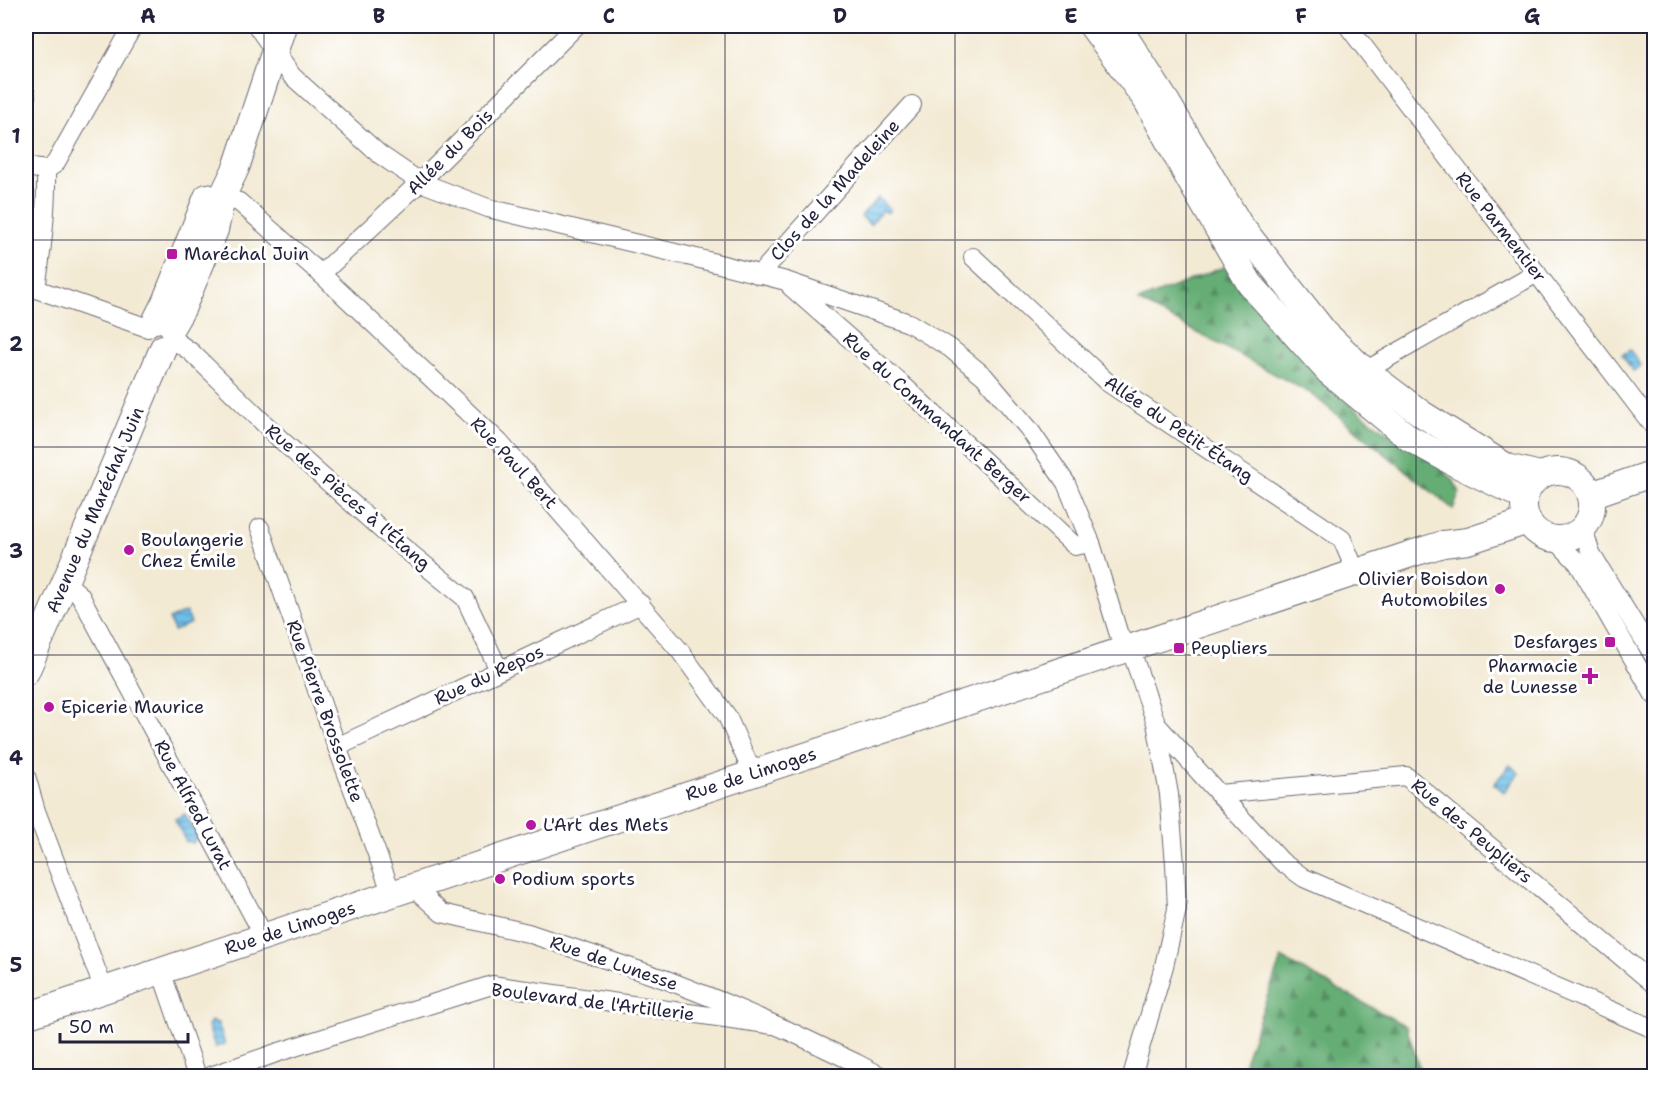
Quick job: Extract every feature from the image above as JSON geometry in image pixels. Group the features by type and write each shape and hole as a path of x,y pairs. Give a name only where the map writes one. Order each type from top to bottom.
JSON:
{"main road":[{"path":"1092,26 1147,101 1250,284 1329,372 1409,438 1458,465 1525,508"},
{"path":"1118,26 1166,101 1239,224 1325,333 1365,371 1422,414 1507,467 1540,475"},
{"name":"Avenue du Maréchal Juin","path":"26,629 160,334 182,309 215,230 217,196 269,33"},
{"name":"Avenue du Maréchal Juin","path":"26,672 74,593 160,334"},
{"path":"1560,470 1579,478 1586,485 1591,495 1592,506 1590,518 1584,528 1565,538 1555,539 1536,532 1525,508 1527,489 1540,475 1560,470"},
{"path":"1591,495 1654,473"},
{"name":"Rue de Limoges","path":"26,1016 1356,572 1443,544 1468,541 1525,508"}],"street":[{"path":"26,167 46,170 55,164 133,26"},
{"name":"Allée du Bois","path":"321,274 420,182 576,26"},
{"name":"Rue Parmentier","path":"1348,26 1654,427"},
{"path":"269,33 292,76 379,154 420,182 488,208 786,281 909,323 950,348 984,376 1029,429 1066,483 1090,543 1119,635 1132,653 1156,723 1169,794 1177,909 1164,966 1132,1077"},
{"path":"26,94 26,105"},
{"name":"Clos de la Madeleine","path":"759,275 912,105"},
{"path":"46,170 47,196 41,256 31,289 160,334"},
{"name":"Rue Paul Bert","path":"217,196 239,202 321,274 499,442 681,651 727,716 753,774"},
{"name":"Allée du Petit Étang","path":"973,257 1107,382 1342,539 1356,572"},
{"path":"1365,371 1537,273"},
{"name":"Rue du Commandant Berger","path":"786,281 906,388 1075,546 1090,543"},
{"name":"Rue des Pièces à l'Étang","path":"160,334 190,352 280,439 383,531 465,598 499,670"},
{"name":"Rue Pierre Brossolette","path":"260,528 336,747 402,890"},
{"path":"1584,528 1591,554 1654,656"},
{"path":"1555,539 1578,563 1654,695"},
{"name":"Rue Alfred Lurat","path":"74,593 264,936"},
{"name":"Rue du Repos","path":"336,747 641,604"},
{"path":"1156,723 1282,862 1304,878 1654,1029"},
{"path":"26,776 36,811 104,990"},
{"name":"Rue des Peupliers","path":"1219,794 1406,776 1654,984"},
{"name":"Rue de Lunesse","path":"402,890 442,913 528,933 720,1001 856,1063 881,1077"},
{"path":"161,971 197,1077"},
{"name":"Boulevard de l'Artillerie","path":"211,1077 279,1052 492,986 773,1025"}],"green space":[{"path":"1224,267 1324,384 1374,423 1436,463 1453,480 1460,492 1453,509 1310,393 1138,301"},
{"path":"1281,958 1406,1026 1421,1073 1417,1076 1239,1076"}],"water":[{"path":"878,198 890,209 887,213 883,210 870,225 861,216"},
{"path":"1630,350 1641,366 1633,371 1622,355"},
{"path":"186,612 191,623 174,631 169,619"},
{"path":"1510,765 1519,773 1504,792 1494,784"},
{"path":"185,814 197,836 193,843 186,842 175,819"},
{"path":"211,1021 218,1023 225,1044 215,1047 208,1026"}],"place":[{"name":"Maréchal Juin","path":"172,254"},
{"name":"Boulangerie Chez Émile","path":"129,550"},
{"name":"Olivier Boisdon Automobiles","path":"1500,589"},
{"name":"Desfarges","path":"1610,642"},
{"name":"Peupliers","path":"1179,648"},
{"name":"Pharmacie de Lunesse","path":"1590,676"},
{"name":"Epicerie Maurice","path":"49,707"},
{"name":"L'Art des Mets","path":"531,825"},
{"name":"Podium sports","path":"500,879"}]}
